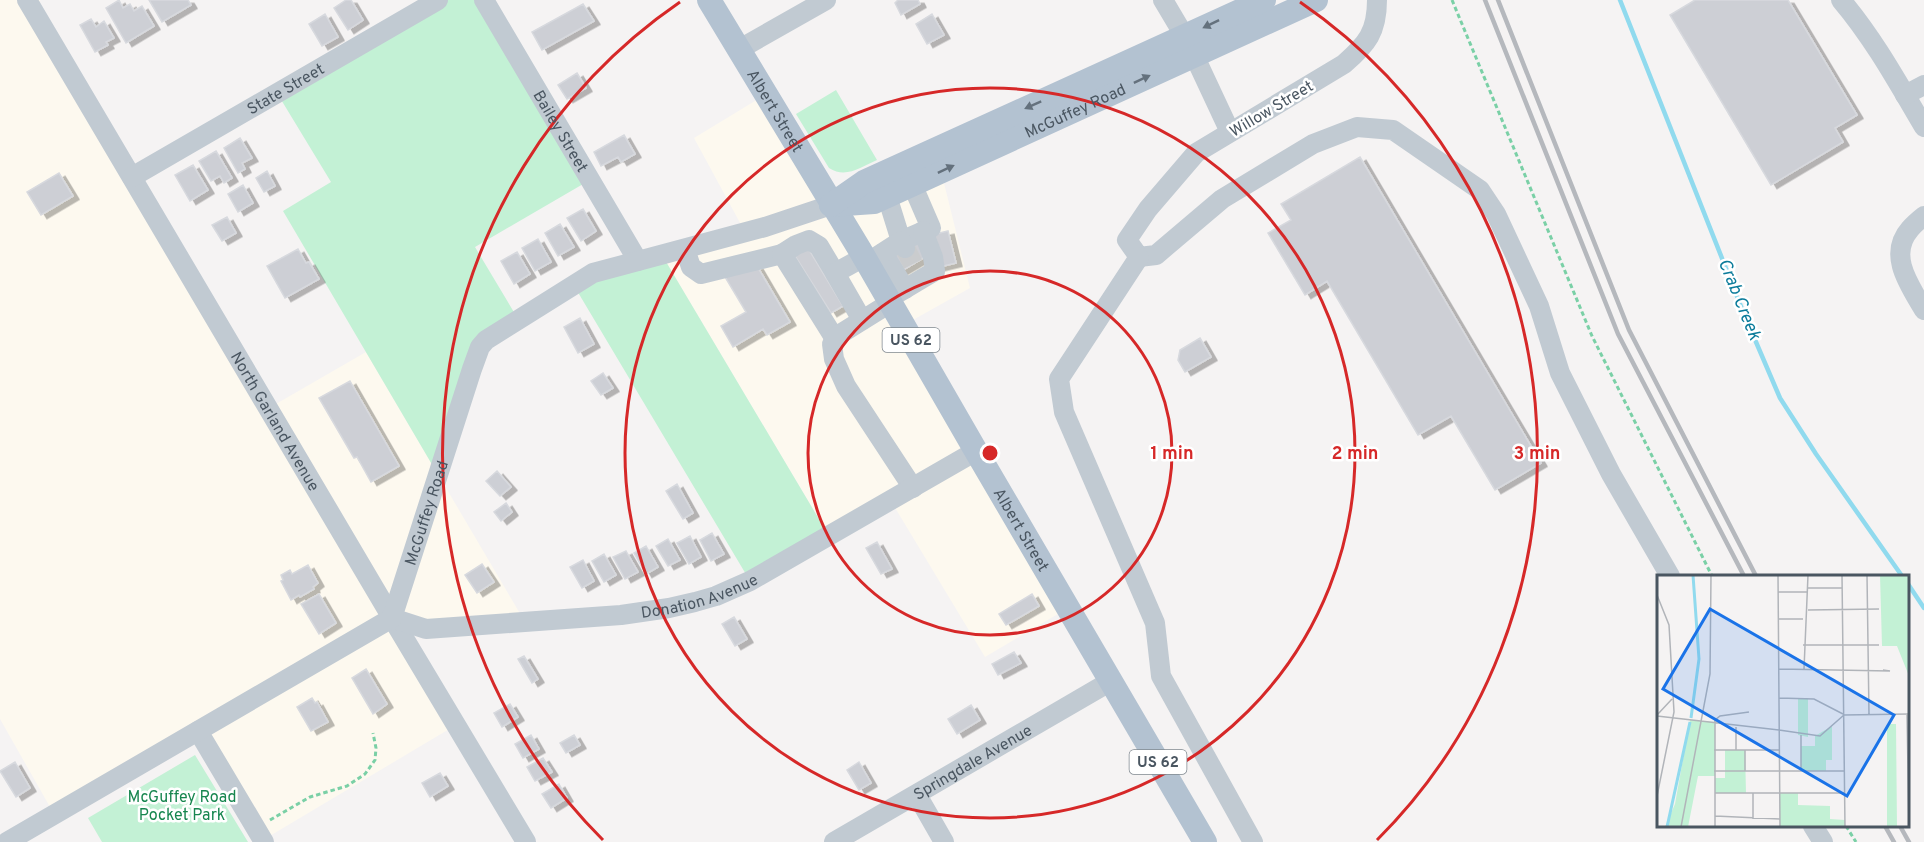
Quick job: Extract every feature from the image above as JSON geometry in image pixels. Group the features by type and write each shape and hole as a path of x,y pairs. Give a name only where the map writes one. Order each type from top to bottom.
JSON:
{"main road":[{"name":"Albert Street","path":"709,0 831,205 871,257 907,274 975,451 1205,842"},
{"name":"McGuffey Road","path":"831,205 874,202 890,206 917,195 1189,46 1264,0"},
{"name":"McGuffey Road","path":"831,205 864,182 1189,46 1316,0"}],"street":[{"name":"State Street","path":"132,177 438,0"},
{"name":"Bailey Street","path":"484,0 638,261"},
{"path":"738,50 826,0"},
{"path":"1163,0 1189,46 1230,132"},
{"name":"Willow Street","path":"1139,256 1127,240 1148,209 1196,153 1344,64 1361,50 1372,34 1377,16 1377,0"},
{"path":"1841,0 1879,50 1924,127"},
{"name":"North Garland Avenue","path":"33,2 132,177 526,842"},
{"path":"1905,95 1924,85"},
{"path":"1253,842 1161,676 1155,623 1064,412 1059,379 1139,256 1156,255 1222,199 1313,144 1357,127 1393,130 1480,190 1496,214 1539,306 1560,373 1611,474 1669,575"},
{"path":"907,274 923,231 931,228 917,195"},
{"name":"McGuffey Road","path":"392,618 437,473 480,347 486,340 593,273 753,230 831,205"},
{"path":"890,206 907,274"},
{"path":"1924,216 1909,230 1899,249 1901,269 1924,310"},
{"path":"790,219 789,249 835,339"},
{"path":"753,230 762,259"},
{"path":"912,488 846,386 834,359 832,344 837,336 862,320 907,274 933,257 923,231"},
{"path":"685,249 691,267 701,274 762,259 809,240 819,246 862,320"},
{"path":"835,273 871,257 907,274"},
{"name":"Donation Avenue","path":"392,618 426,628 621,615 669,608 716,596 750,581 975,451"},
{"path":"7,842 392,618"},
{"name":"Springdale Avenue","path":"834,842 1111,681"},
{"path":"198,731 260,835"},
{"path":"917,795 944,842"},
{"path":"1814,827 1823,842"}],"path":[{"path":"1452,0 1592,336 1712,575"},
{"path":"260,835 310,797 347,786 365,774 375,760 376,748 373,733"},
{"path":"1847,827 1856,842"}],"shaded area":[{"path":"0,0 41,0 31,6 269,408 366,352 525,622 426,629 392,618 456,725 263,840 198,731 54,814 0,719"},
{"path":"765,95 832,205 941,171 970,288 904,325 1068,608 985,657 891,501 829,536 662,255 745,232 694,138"}],"green space":[{"path":"438,0 484,0 590,180 475,247 518,319 486,340 437,473 283,211 331,182 277,93"},
{"path":"836,90 877,160 847,172 829,168 796,114"},
{"path":"662,255 829,536 750,581 573,284"},
{"name":"McGuffey Road Pocket Park","path":"195,755 248,842 102,842 88,818"}],"building":[{"path":"119,0 123,8 130,4 134,11 142,6 154,26 126,43 106,8"},
{"path":"149,0 188,0 191,5 162,22"},
{"path":"346,0 351,0 363,20 348,30 334,8"},
{"path":"898,0 918,0 920,4 901,15 895,3"},
{"path":"1695,0 1788,0 1857,115 1835,128 1843,142 1771,185 1670,15"},
{"path":"583,4 594,21 542,50 532,32"},
{"path":"325,14 338,37 322,46 309,24"},
{"path":"932,14 944,35 927,44 916,24"},
{"path":"91,19 96,27 104,21 114,38 106,42 108,45 95,52 80,25"},
{"path":"577,73 586,88 567,99 558,85"},
{"path":"624,135 635,154 621,162 618,157 601,166 594,152"},
{"path":"240,138 252,158 242,163 245,169 238,173 224,148"},
{"path":"216,151 232,178 224,183 220,176 211,181 199,161"},
{"path":"1360,157 1541,463 1495,490 1451,416 1418,435 1327,281 1305,295 1268,233 1291,220 1281,204"},
{"path":"193,165 208,190 190,201 175,175"},
{"path":"267,171 275,186 264,192 256,178"},
{"path":"59,173 73,196 41,215 27,192"},
{"path":"243,185 253,203 238,212 228,194"},
{"path":"583,209 596,231 581,241 567,218"},
{"path":"227,217 236,233 222,241 212,225"},
{"path":"560,224 574,247 558,256 545,233"},
{"path":"948,231 956,263 939,267 931,235"},
{"path":"920,238 930,254 898,273 889,257"},
{"path":"538,239 551,262 535,271 522,248"},
{"path":"808,248 843,306 831,313 795,256"},
{"path":"298,249 319,279 285,298 267,266"},
{"path":"517,252 530,274 514,284 501,261"},
{"path":"757,266 790,322 767,335 763,329 733,347 721,326 746,312 725,277"},
{"path":"580,318 594,344 578,353 564,327"},
{"path":"1200,338 1211,357 1185,372 1178,360 1180,350"},
{"path":"603,373 613,388 601,395 591,381"},
{"path":"350,381 399,466 371,482 357,457 354,458 319,398"},
{"path":"497,471 511,487 500,496 486,481"},
{"path":"677,484 693,513 683,519 666,491"},
{"path":"506,503 512,512 501,521 494,512"},
{"path":"712,533 724,554 711,561 700,540"},
{"path":"690,536 701,557 689,564 677,543"},
{"path":"668,539 680,560 668,566 656,546"},
{"path":"877,542 892,569 881,574 866,548"},
{"path":"646,546 658,567 646,574 634,553"},
{"path":"626,551 638,572 625,579 613,557"},
{"path":"604,554 616,575 604,582 592,561"},
{"path":"583,560 594,581 582,588 570,567"},
{"path":"482,564 494,582 477,593 465,575"},
{"path":"308,565 318,583 313,587 314,589 291,600 281,581 283,580 281,575 290,570 292,574"},
{"path":"319,594 336,623 319,634 301,604"},
{"path":"1032,594 1039,606 1006,625 999,614"},
{"path":"734,617 747,639 735,646 722,624"},
{"path":"1014,652 1021,663 998,675 992,664"},
{"path":"524,656 538,679 532,683 518,659"},
{"path":"366,669 387,704 373,714 352,678"},
{"path":"312,698 315,703 317,702 328,722 311,731 297,707"},
{"path":"510,704 518,717 502,727 494,713"},
{"path":"971,705 980,720 957,734 948,719"},
{"path":"531,735 539,749 523,758 515,744"},
{"path":"574,735 580,745 566,753 560,743"},
{"path":"543,758 552,772 535,781 527,767"},
{"path":"15,762 30,788 16,797 0,771"},
{"path":"859,762 871,783 859,790 847,770"},
{"path":"440,773 448,786 430,797 422,783"},
{"path":"559,784 567,798 551,808 542,794"}],"waterway":[{"name":"Crab Creek","path":"1620,0 1744,314 1780,398 1816,454 1901,575"},
{"name":"Crab Creek","path":"1909,586 1924,608"}],"tunnel":[{"path":"905,248 913,264"}],"railway":[{"path":"1485,0 1618,334 1743,575"},
{"path":"1498,0 1629,330 1755,575"},
{"path":"1886,827 1894,842"},
{"path":"1901,827 1909,842"}]}
